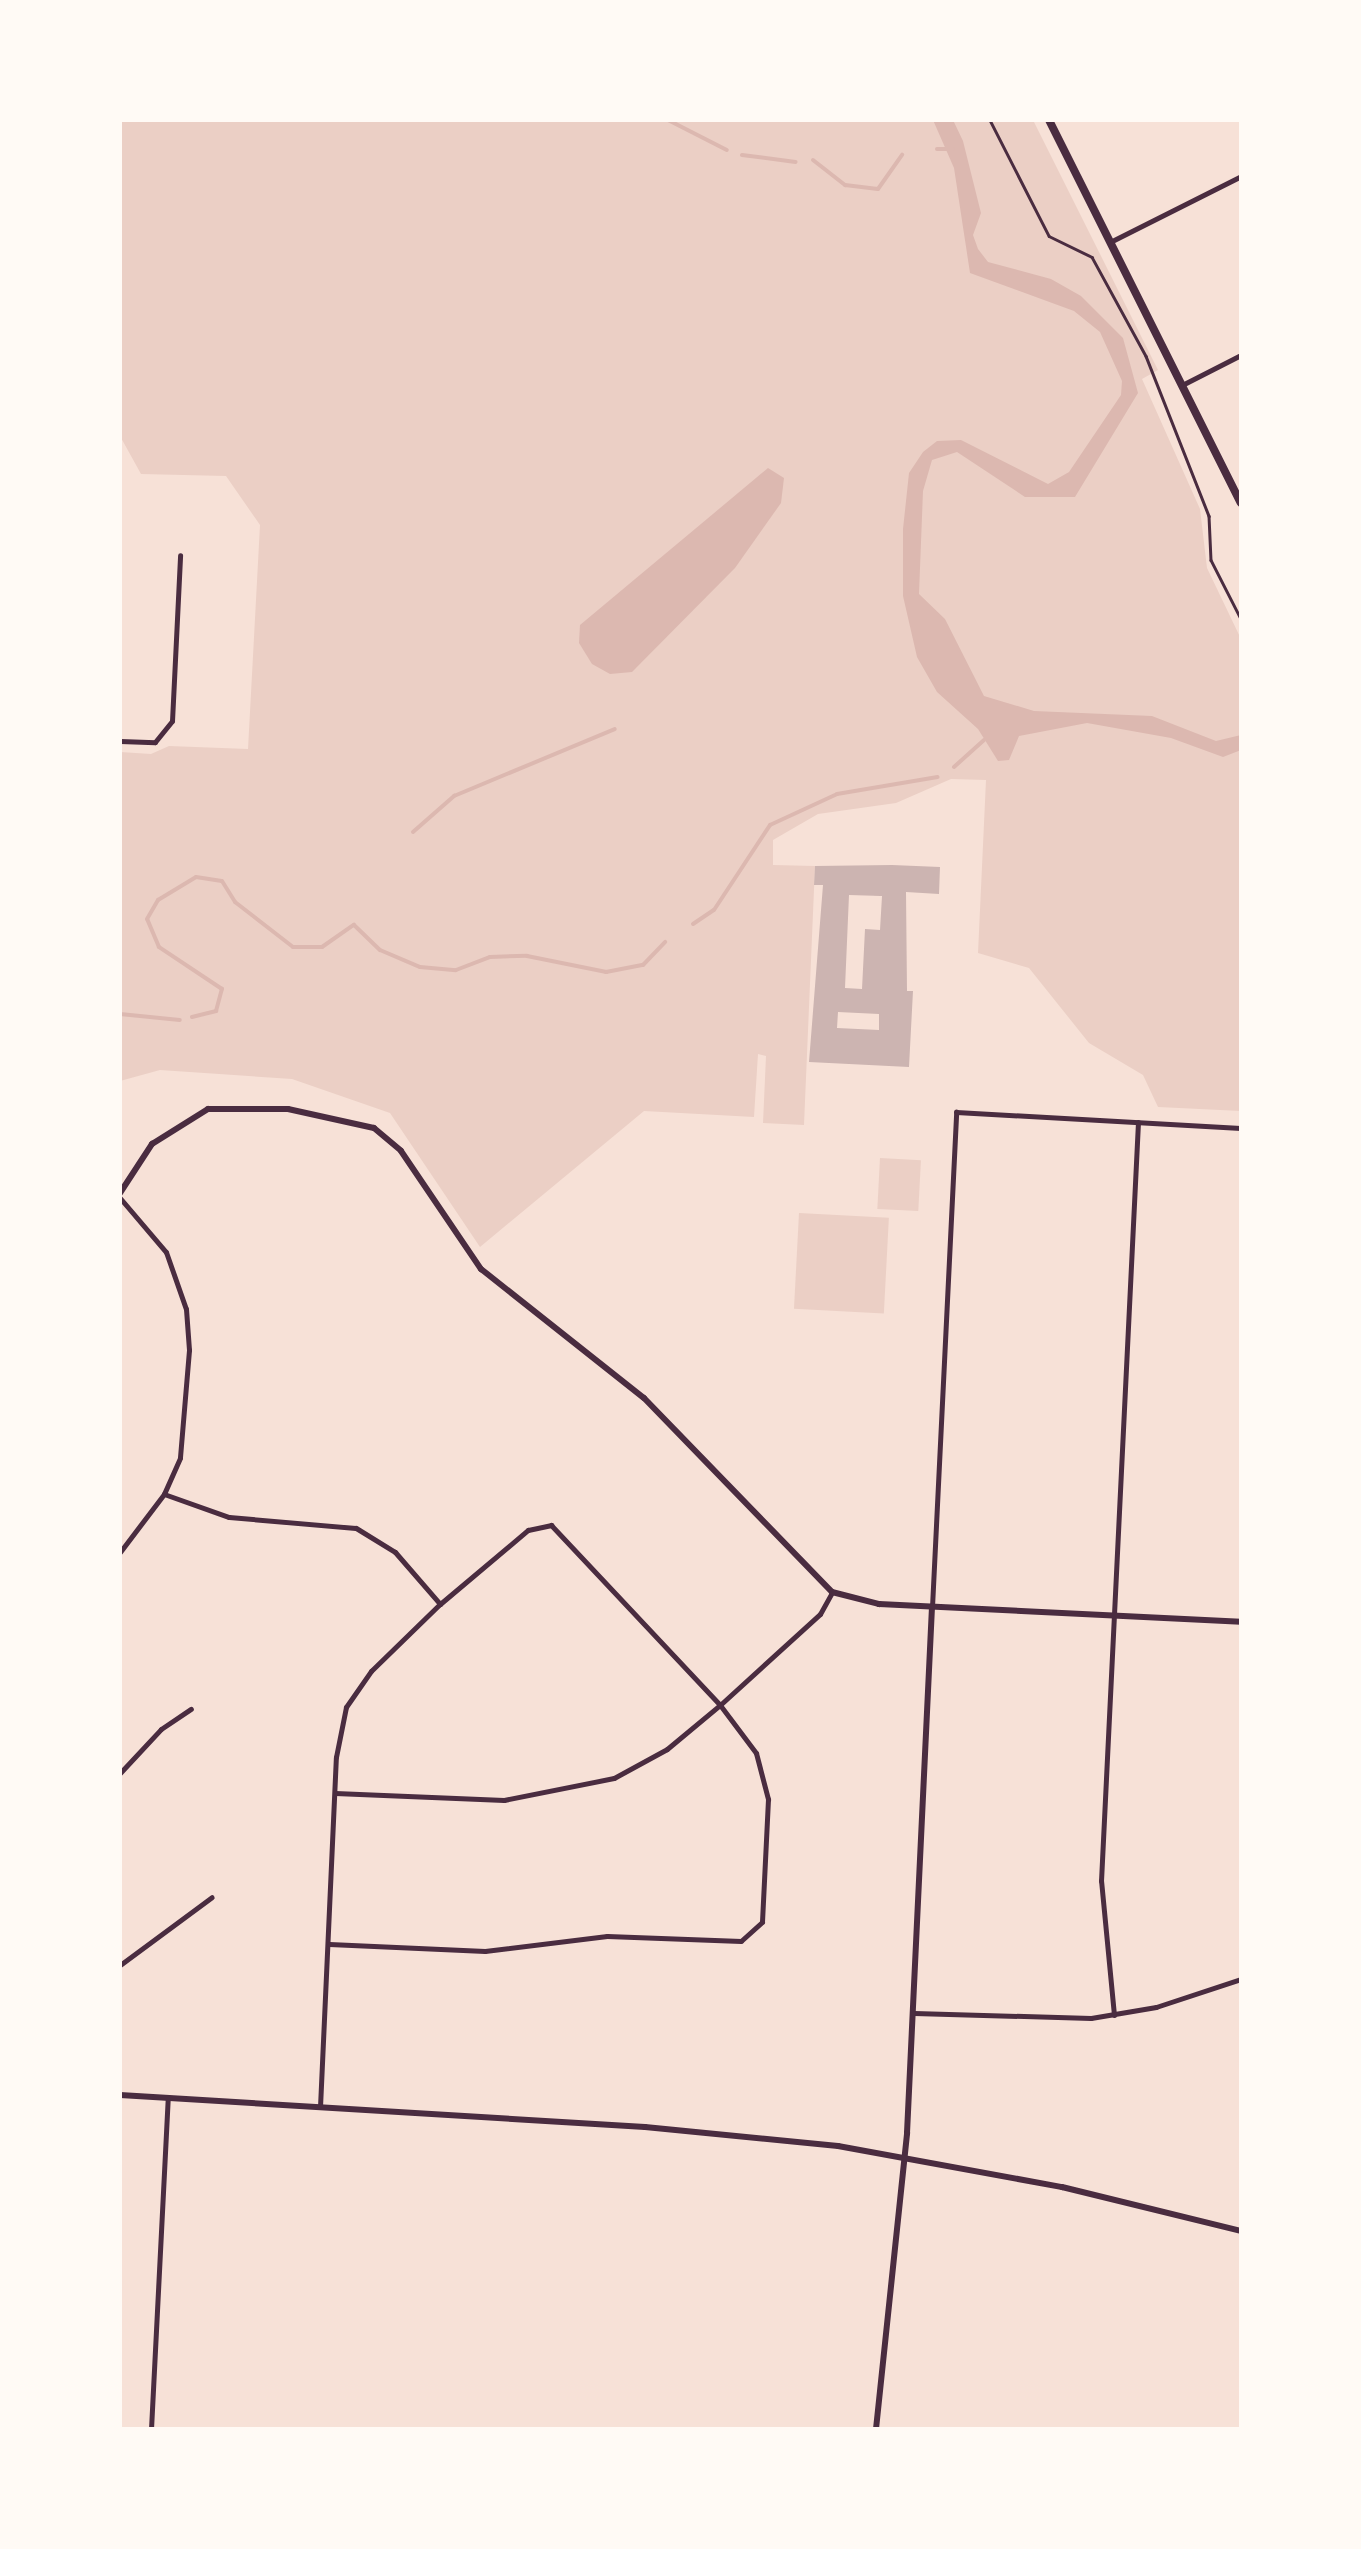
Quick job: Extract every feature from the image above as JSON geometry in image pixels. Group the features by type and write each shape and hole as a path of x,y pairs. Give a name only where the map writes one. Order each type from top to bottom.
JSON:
{"main road":[{"path":"1049,120 1241,504"}],"street":[{"path":"1110,242 1241,176"},
{"path":"1182,384 1241,355"},
{"path":"120,741 161,739 173,717 180,556"},
{"path":"120,1551 164,1494 182,1439 186,1308 166,1252 120,1196 152,1144 208,1109 306,1112 384,1133 481,1269 644,1398 832,1592 864,1603 1241,1622"},
{"path":"876,2429 905,2157 914,2013 956,1112 1241,1128"},
{"path":"1114,2015 1101,1881 1138,1122"},
{"path":"164,1494 229,1516 356,1528 395,1552 440,1604"},
{"path":"320,2106 336,1793 346,1707 371,1671 440,1604 528,1530 551,1525 720,1705 756,1753 766,1787 762,1922 755,1934 741,1941 607,1936 485,1951 329,1944"},
{"path":"336,1793 504,1800 566,1793 638,1767 720,1705 820,1614 832,1592"},
{"path":"120,1773 161,1729 192,1710"},
{"path":"120,1966 212,1897"},
{"path":"914,2013 1064,2020 1114,2015 1241,1979"},
{"path":"120,2095 673,2129 905,2157 1241,2231"},
{"path":"151,2429 168,2098"}],"path":[{"path":"990,120 1049,236 1092,257 1146,356 1209,516 1211,560 1241,619"}],"shaded area":[{"path":"120,120 1033,120 1158,370 1142,379 1200,509 1207,568 1241,639 1241,1111 1158,1107 1143,1075 1089,1043 1029,968 978,953 986,780 951,779 896,803 818,814 773,840 773,865 815,866 804,1125 763,1123 766,1056 758,1054 754,1117 644,1111 480,1247 390,1113 292,1079 160,1070 120,1081 120,752 151,754 169,746 248,749 260,525 226,476 141,474 120,436"},
{"path":"933,120 953,120 963,141 981,213 973,235 978,249 988,262 1051,279 1081,296 1123,338 1138,393 1075,497 1025,497 957,452 932,460 923,491 919,594 945,619 984,696 1034,711 1152,716 1216,741 1241,735 1241,750 1223,757 1171,738 1087,723 1019,736 1009,760 998,761 978,729 937,692 917,657 903,596 903,529 909,473 923,452 937,441 961,440 1048,484 1069,472 1121,395 1122,381 1100,332 1074,311 970,273 954,168"},
{"path":"768,468 784,478 781,503 735,568 632,672 610,674 592,664 579,643 580,625"},
{"path":"880,1158 921,1160 918,1211 877,1209"},
{"path":"799,1213 889,1218 884,1314 794,1309"}],"building":[{"path":"815,866 940,867 939,894 906,892 907,991 913,991 909,1067 809,1062 823,885 814,885","holes":["849,895 882,896 880,930 865,929 862,989 845,988","838,1012 879,1014 879,1030 837,1028"]}],"waterway":[{"path":"668,120 727,150"},
{"path":"937,149 953,149"},
{"path":"742,155 796,162"},
{"path":"813,160 845,185 878,189 902,155"},
{"path":"413,832 454,796 615,729"},
{"path":"954,767 984,740"},
{"path":"693,924 714,910 770,825 837,794 938,777"},
{"path":"192,1017 216,1011 222,989 159,947 147,919 158,900 196,877 222,881 235,902 293,947 322,947 354,925 380,950 420,967 456,970 490,957 527,956 606,972 643,965 665,942"},
{"path":"120,1014 180,1020"}]}
